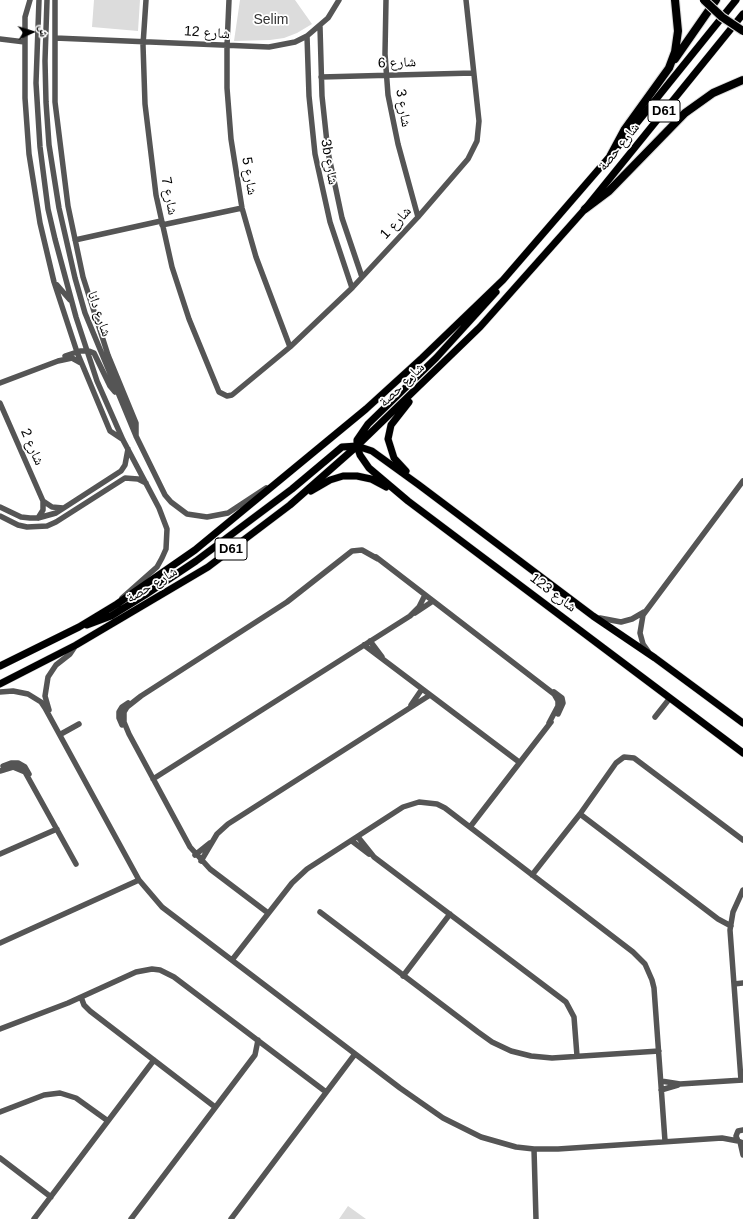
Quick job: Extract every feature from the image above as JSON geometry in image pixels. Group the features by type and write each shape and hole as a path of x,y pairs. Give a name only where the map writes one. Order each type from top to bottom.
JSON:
{"highway":[{"path":"669,68 675,52 678,31 676,0"},
{"path":"704,0 722,17 743,31"},
{"path":"611,155 625,129 716,0"},
{"path":"585,209 609,191 689,109 714,93 743,80"}],"main road":[{"name":"شارع حصة","path":"0,666 79,626 118,604 195,550 400,379 503,280 611,155 736,0"},
{"name":"شارع حصة","path":"0,684 76,645 208,567 290,505 357,446 480,327 585,209 743,14"},
{"path":"79,626 111,616 145,595 196,561 292,489 342,448 357,446 359,435 368,424 436,358 489,301 503,280"},
{"path":"419,484 394,458 389,448 389,432 398,416 433,374"},
{"name":"شارع 123","path":"357,446 372,451 419,484 593,616 654,658 743,723"},
{"name":"شارع 123","path":"357,446 369,468 408,501 743,753"},
{"path":"290,505 330,480 344,476 357,476 371,479 408,501"}],"street":[{"path":"30,0 26,11 25,98 29,154 40,223 54,282 77,352 110,431 123,440"},
{"path":"35,0 35,31 37,41"},
{"name":"شارع دانا","path":"39,0 37,41 37,104 43,178 48,209 71,302 86,351 123,440 164,519 168,539 166,549 157,566 127,592 118,604"},
{"name":"شارع دانا","path":"47,0 46,88 53,176 65,238 83,306 136,436 165,495 179,509 197,517 213,517 228,513 256,494 277,483"},
{"path":"55,0 55,102 63,174 75,240 83,277 98,326 119,384 136,423 136,436"},
{"name":"شارع 7","path":"146,0 143,42 147,135 162,223 172,267 189,319 216,387"},
{"name":"شارع 5","path":"230,0 227,46 229,120 242,208 256,257 290,347"},
{"name":"شارع 12","path":"55,38 269,47 289,44 308,36 320,27 328,18 339,0"},
{"name":"شارع 3","path":"386,0 384,27 387,75 398,144 418,217"},
{"name":"شارع 1","path":"216,387 222,395 232,395 290,347 352,288 418,217 462,167 473,150 479,131 479,121 466,0"},
{"name":"3b شارع","path":"320,27 321,77 325,133 334,186 346,233 362,277"},
{"name":"3b شارع","path":"308,36 309,96 315,154 330,222 352,288"},
{"path":"0,38 25,42"},
{"name":"شارع 6","path":"321,77 473,73"},
{"path":"75,240 242,208"},
{"path":"54,282 71,302"},
{"path":"0,385 77,352 92,351 95,354 110,386 118,394"},
{"path":"58,361 72,358 82,363"},
{"name":"شارع 2","path":"0,403 44,501"},
{"path":"0,507 21,517 38,518 48,516 63,508 121,470 125,465 128,449"},
{"path":"0,516 18,525 28,527 46,526 56,522 125,478 138,479 146,483"},
{"path":"654,658 646,650 640,633 641,621 646,610 743,481"},
{"path":"84,494 87,496 87,502"},
{"path":"44,501 52,507 63,508"},
{"path":"38,518 43,510 44,501"},
{"path":"268,913 201,861 195,854 185,839 129,734 120,721 119,712 124,705 141,696 288,602 338,561 351,548 358,546 363,547 544,685 554,694 558,701 558,709 549,723 470,828"},
{"path":"410,616 419,607 426,595"},
{"path":"153,780 433,601"},
{"path":"593,616 610,621 621,622 632,619 646,610"},
{"path":"370,641 386,662"},
{"path":"50,714 45,696 48,677 56,665 70,654 76,645"},
{"path":"364,645 520,762"},
{"path":"405,711 414,702 422,689"},
{"path":"0,692 13,691 28,694 41,702 50,714 139,880 162,907 417,1100 458,1126 481,1137 516,1147 534,1149 558,1150 722,1138 740,1142"},
{"path":"201,861 213,840 222,829 234,819 430,694"},
{"path":"655,717 670,698"},
{"path":"60,734 79,724"},
{"path":"532,875 580,814 616,763 619,760 629,756 638,761 743,840"},
{"path":"0,768 13,763 20,764 26,769 34,787 76,864"},
{"path":"0,771 9,767 19,768 24,772 34,787"},
{"path":"232,960 299,875 403,807 420,802 428,802 441,806 633,952 645,964 651,976 654,988 665,1141"},
{"path":"580,814 715,916 731,923"},
{"path":"0,854 57,829"},
{"path":"358,837 374,857"},
{"path":"195,854 213,840"},
{"path":"352,841 570,1006 574,1017 577,1056"},
{"path":"0,943 139,880"},
{"path":"661,1082 680,1084 742,1080 734,984 731,923 735,904 743,890"},
{"path":"320,912 478,1032 502,1047 521,1054 542,1057 658,1051"},
{"path":"403,976 450,914"},
{"path":"0,1030 81,997 136,972 144,970 160,970 174,977 326,1092"},
{"path":"734,984 743,983"},
{"path":"81,997 90,1011 215,1107"},
{"path":"255,1055 258,1040"},
{"path":"131,1219 255,1055 268,1048"},
{"path":"231,1219 355,1054"},
{"path":"34,1219 154,1060"},
{"path":"661,1090 680,1084"},
{"path":"0,1112 44,1095 60,1093 76,1098 108,1121"},
{"path":"722,1138 741,1130"},
{"path":"741,1130 736,1136 740,1142 743,1155"},
{"path":"534,1149 536,1219"},
{"path":"0,1158 51,1197"}],"green space":[{"path":"94,0 140,0 138,31 92,27"},
{"name":"Selim","path":"240,0 295,0 312,24 297,33 284,38 234,41"},
{"path":"348,1206 366,1219 339,1219"}]}
